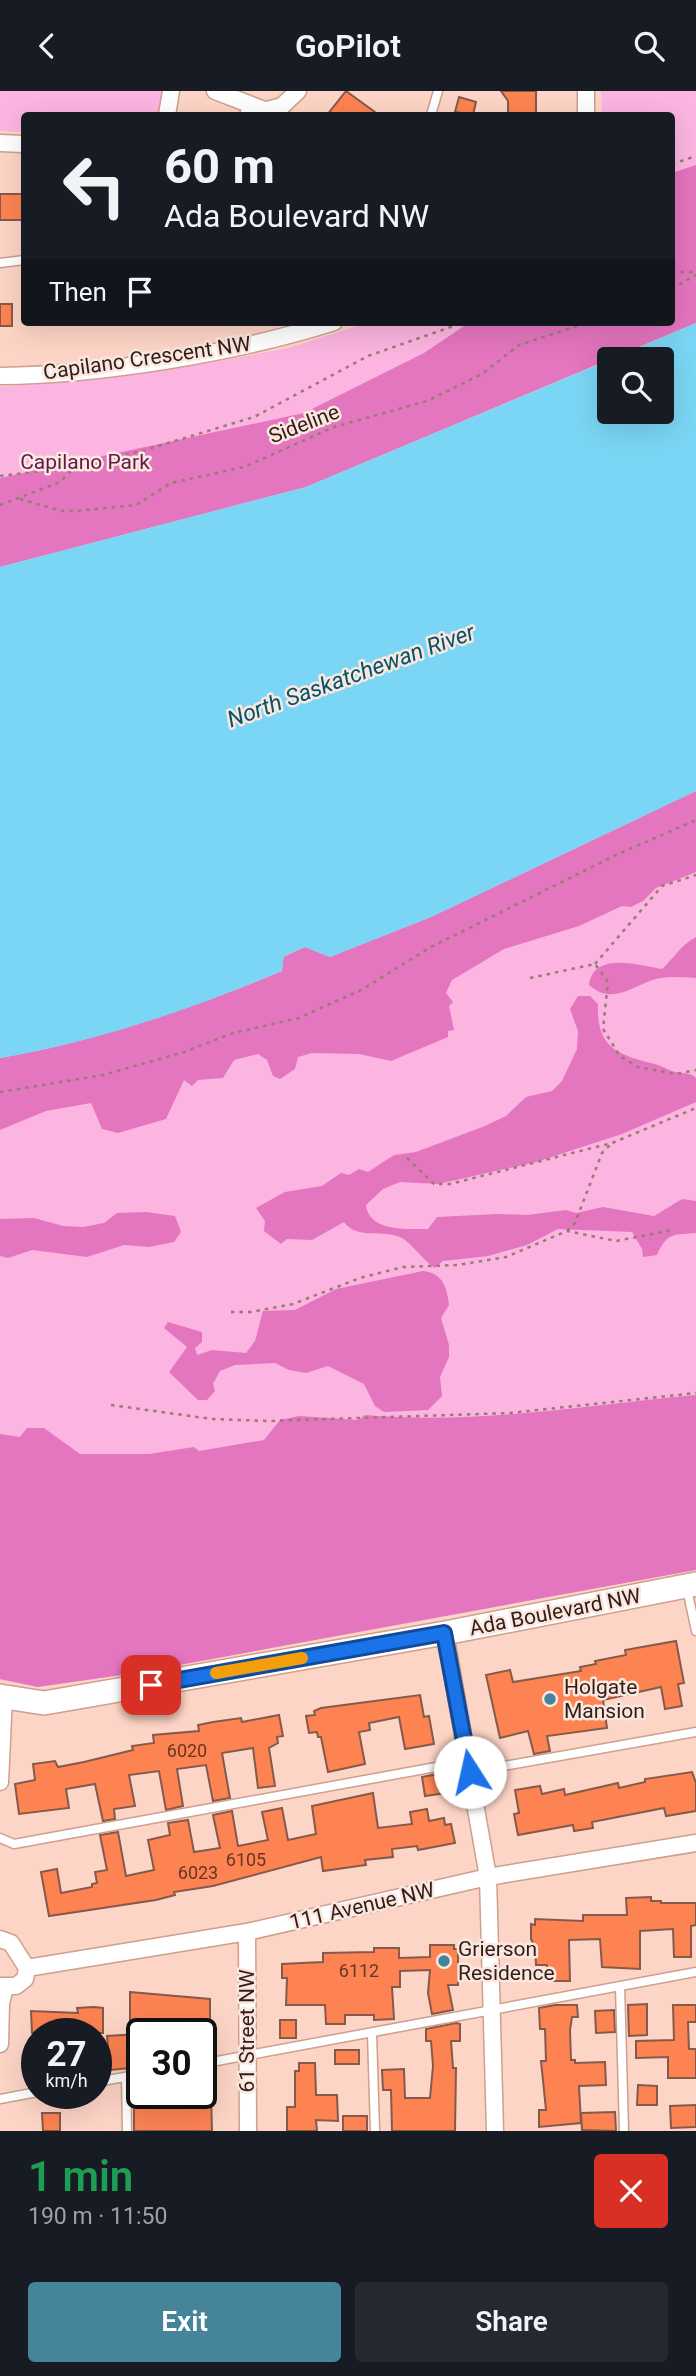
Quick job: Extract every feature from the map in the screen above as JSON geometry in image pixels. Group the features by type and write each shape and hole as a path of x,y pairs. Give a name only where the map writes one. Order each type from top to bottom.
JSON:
{"street":[{"path":"167,112 170,91"},
{"path":"215,91 267,111"},
{"path":"262,112 282,106 298,91"},
{"path":"586,91 586,112"},
{"path":"0,143 21,143"},
{"name":"Capilano Crescent NW","path":"0,376 85,370 174,357 270,340 320,326"},
{"name":"Ada Boulevard NW","path":"2,1696 44,1703 444,1633 691,1585"},
{"path":"444,1633 488,1877 495,2131"},
{"path":"0,1782 2,1696"},
{"name":"111 Avenue NW","path":"27,1968 247,1932 488,1877 696,1843"},
{"name":"61 Street NW","path":"247,1932 248,2131"},
{"path":"0,1939 11,1944 27,1968 21,1983 2,1987 0,2044"}],"lane":[{"path":"432,112 438,91"},
{"path":"0,263 21,260"},
{"path":"691,1585 696,1631"},
{"path":"0,1839 15,1844 458,1763 470,1772 696,1732"},
{"path":"217,2061 696,1972"},
{"path":"620,1986 624,2131"},
{"path":"372,2032 375,2131"},
{"path":"112,2079 126,2077"},
{"path":"0,2099 21,2095"},
{"path":"127,2109 127,2131"}],"path":[{"path":"675,163 696,156"},
{"path":"675,272 696,273"},
{"path":"675,287 696,273"},
{"path":"0,476 75,467 145,450 254,417 368,356 454,326"},
{"name":"Sideline","path":"20,499 69,511 136,505 171,483 244,467 334,428 427,401 482,374 519,345 577,326"},
{"path":"0,505 60,482 75,467"},
{"path":"0,1092 103,1075 184,1052 233,1034 299,1018 363,989 429,948 616,855 696,820"},
{"path":"530,978 595,964 662,886 696,875"},
{"path":"595,964 608,982 603,1029 620,1056 638,1067 676,1074 696,1070"},
{"path":"407,1158 434,1184 450,1184 612,1143 696,1108"},
{"path":"231,1312 251,1312 293,1304 360,1278 403,1267 458,1265 506,1257 567,1231 575,1223 602,1153 612,1143"},
{"path":"567,1231 615,1241 673,1230"},
{"path":"111,1405 212,1419 268,1421 510,1413 696,1393"}],"green space":[{"path":"0,91 162,91 161,107 157,112 21,112 21,132 0,131"},
{"name":"Capilano Park","path":"601,91 696,91 696,323 639,347 597,347 597,365 306,487 0,567 0,387 118,377 210,363 288,348 357,326 675,326 675,112 602,112"},
{"path":"696,165 696,323 639,347 597,347 597,365 306,487 0,567 0,478 304,413 424,353 464,326 675,326 675,172"},
{"path":"696,790 696,1569 37,1687 0,1680 0,1059 237,990"},
{"path":"696,791 696,872 656,888 643,901 631,907 622,906 579,926 504,949 452,980 446,993 453,1002 449,1006 454,1030 448,1031 448,1037 391,1061 359,1054 312,1053 298,1057 295,1069 280,1079 273,1076 267,1060 258,1054 234,1060 223,1078 198,1080 192,1086 184,1080 166,1119 118,1133 102,1129 91,1103 46,1111 0,1130 0,1058 107,1033 214,998 282,971 283,957 305,947 330,957 431,917"},
{"path":"696,937 696,978 656,979 614,994 606,994 589,985 592,974 608,964 630,963 662,969 682,947"},
{"path":"578,996 590,996 598,1004 601,1030 611,1047 630,1057 696,1078 696,1102 622,1134 536,1162 438,1184 400,1182 383,1189 366,1205 369,1214 374,1220 390,1227 428,1229 437,1217 527,1215 566,1210 576,1213 603,1207 654,1216 682,1199 696,1201 696,1233 668,1238 657,1255 643,1257 642,1249 632,1232 558,1229 527,1245 488,1256 443,1261 435,1268 402,1238 363,1233 350,1228 344,1222 312,1240 287,1239 281,1244 264,1231 265,1221 256,1208 285,1192 322,1186 341,1173 349,1175 359,1169 368,1172 394,1155 416,1152 485,1126 506,1116 526,1097 552,1091 562,1081 577,1049 578,1031 570,1009"},
{"path":"146,1212 175,1216 181,1232 174,1242 149,1247 124,1245 87,1257 32,1250 8,1258 0,1256 0,1219 34,1218 63,1226 83,1227 104,1223 117,1213"},
{"path":"423,1271 439,1278 447,1292 449,1305 441,1318 449,1345 449,1357 440,1377 442,1396 428,1410 384,1412 375,1406 364,1384 328,1366 306,1373 289,1370 275,1363 235,1365 220,1371 213,1384 215,1391 207,1400 198,1400 169,1372 187,1347 164,1328 168,1322 202,1332 202,1342 195,1348 197,1355 212,1350 246,1353 255,1341 263,1311 295,1310 336,1289"},
{"path":"696,1395 696,1570 136,1673 38,1687 0,1679 0,1434 20,1437 27,1428 44,1428 80,1454 149,1454 194,1447 199,1451 264,1440 280,1420 299,1416 358,1420 365,1415 490,1416"}],"water":[{"name":"North Saskatchewan River","path":"696,323 696,791 431,917 330,957 305,947 284,956 282,971 213,998 108,1033 0,1058 0,567 306,487 597,365 597,424 674,424 674,347 640,347"}],"building":[{"path":"346,91 375,112 329,112"},
{"path":"501,91 536,91 536,112 508,112 508,101"},
{"path":"459,97 476,102 474,112 455,112"},
{"path":"0,194 21,194 21,220 0,220"},
{"path":"0,304 12,304 12,326 0,326"},
{"path":"676,1641 684,1683 678,1684 682,1706 665,1709 661,1687 603,1700 607,1728 547,1736 550,1751 534,1754 528,1731 500,1738 486,1675 510,1670 513,1682 581,1671 580,1667 596,1664 595,1661 626,1655 625,1650"},
{"path":"420,1695 424,1717 429,1716 434,1744 405,1749 399,1717 369,1723 370,1730 359,1732 365,1764 328,1772 321,1737 318,1737 317,1732 309,1733 306,1716 315,1715 314,1711 321,1708"},
{"path":"279,1715 283,1736 277,1737 278,1743 269,1748 275,1786 258,1788 253,1748 222,1753 230,1798 213,1801 206,1765 177,1769 183,1806 166,1810 159,1771 129,1775 135,1806 114,1809 115,1819 103,1821 95,1784 66,1789 69,1808 19,1814 15,1784 35,1780 33,1764 55,1761 58,1767 84,1762 133,1750 132,1746 154,1743 153,1735 199,1731 198,1725 213,1722 241,1718 242,1722"},
{"path":"692,1772 696,1783 696,1811 666,1816 664,1808 592,1822 593,1828 574,1831 573,1825 518,1835 514,1814 519,1813 515,1790 540,1786 542,1794 564,1789 565,1795 618,1783 619,1788 645,1782 645,1779"},
{"path":"443,1773 446,1793 425,1796 422,1777"},
{"path":"373,1793 378,1828 412,1824 410,1812 427,1809 429,1821 444,1818 445,1825 451,1824 455,1843 418,1850 417,1846 392,1849 393,1857 365,1860 366,1865 323,1871 321,1857 213,1886 174,1892 175,1895 156,1900 49,1916 41,1872 57,1869 61,1893 92,1887 92,1884 97,1883 95,1872 107,1870 100,1835 118,1832 126,1876 154,1870 148,1840 170,1835 168,1823 188,1820 194,1852 220,1848 213,1815 232,1811 238,1846 268,1840 262,1812 282,1808 288,1840 316,1834 312,1806"},
{"path":"651,1897 651,1901 661,1903 696,1903 696,1925 691,1926 691,1957 674,1957 673,1929 640,1931 640,1969 602,1967 600,1939 569,1940 570,1981 547,1981 547,1965 536,1965 535,1947 531,1939 531,1924 535,1925 535,1919 583,1921 583,1915 627,1915 626,1898"},
{"path":"430,1945 454,1945 454,1949 458,1949 458,1985 448,1985 453,2010 432,2014 428,1993 430,1970 400,1971 400,1987 392,1987 394,2019 374,2020 374,2015 345,2015 345,2024 326,2024 325,2005 286,2005 287,1978 282,1978 282,1964 323,1962 323,1953 374,1952 374,1948 399,1948 399,1958 430,1957"},
{"path":"130,1992 210,1999 210,2018 130,2018"},
{"path":"647,2004 647,2035 629,2036 628,2005"},
{"path":"577,2005 578,2017 572,2017 570,2030 571,2060 575,2060 575,2063 605,2062 606,2085 579,2086 581,2123 539,2127 539,2110 546,2110 541,2061 546,2061 545,2029 540,2029 539,2008"},
{"path":"673,2005 696,2005 696,2022 688,2022 689,2049 696,2049 696,2078 668,2078 668,2057 636,2058 636,2041 674,2040"},
{"path":"77,2008 103,2008 103,2018 31,2018 31,2011 78,2013"},
{"path":"614,2010 615,2032 596,2033 595,2011"},
{"path":"280,2020 296,2020 296,2038 280,2038"},
{"path":"460,2024 460,2041 451,2041 453,2068 456,2068 455,2131 392,2131 391,2090 383,2090 382,2070 404,2069 405,2098 430,2098 433,2066 431,2041 426,2041 426,2029"},
{"path":"126,2035 126,2068 112,2070 112,2036"},
{"path":"335,2050 359,2050 359,2064 335,2064"},
{"path":"299,2063 315,2063 316,2095 337,2095 338,2121 316,2120 317,2131 287,2131 287,2107 295,2107 295,2071 299,2071"},
{"path":"638,2085 657,2086 657,2105 637,2105"},
{"path":"696,2105 696,2127 671,2128 670,2106"},
{"path":"134,2109 211,2109 212,2131 134,2131"},
{"path":"615,2112 616,2131 582,2130 581,2113"},
{"path":"42,2113 60,2113 60,2131 43,2131"},
{"path":"343,2116 367,2116 367,2131 343,2131"}],"slow traffic":[{"path":"216,1673 302,1658"}],"place":[{"name":"Holgate Mansion","path":"550,1699"},
{"name":"Grierson Residence","path":"444,1961"}],"route":[{"path":"151,1685 444,1633 470,1772"}]}
